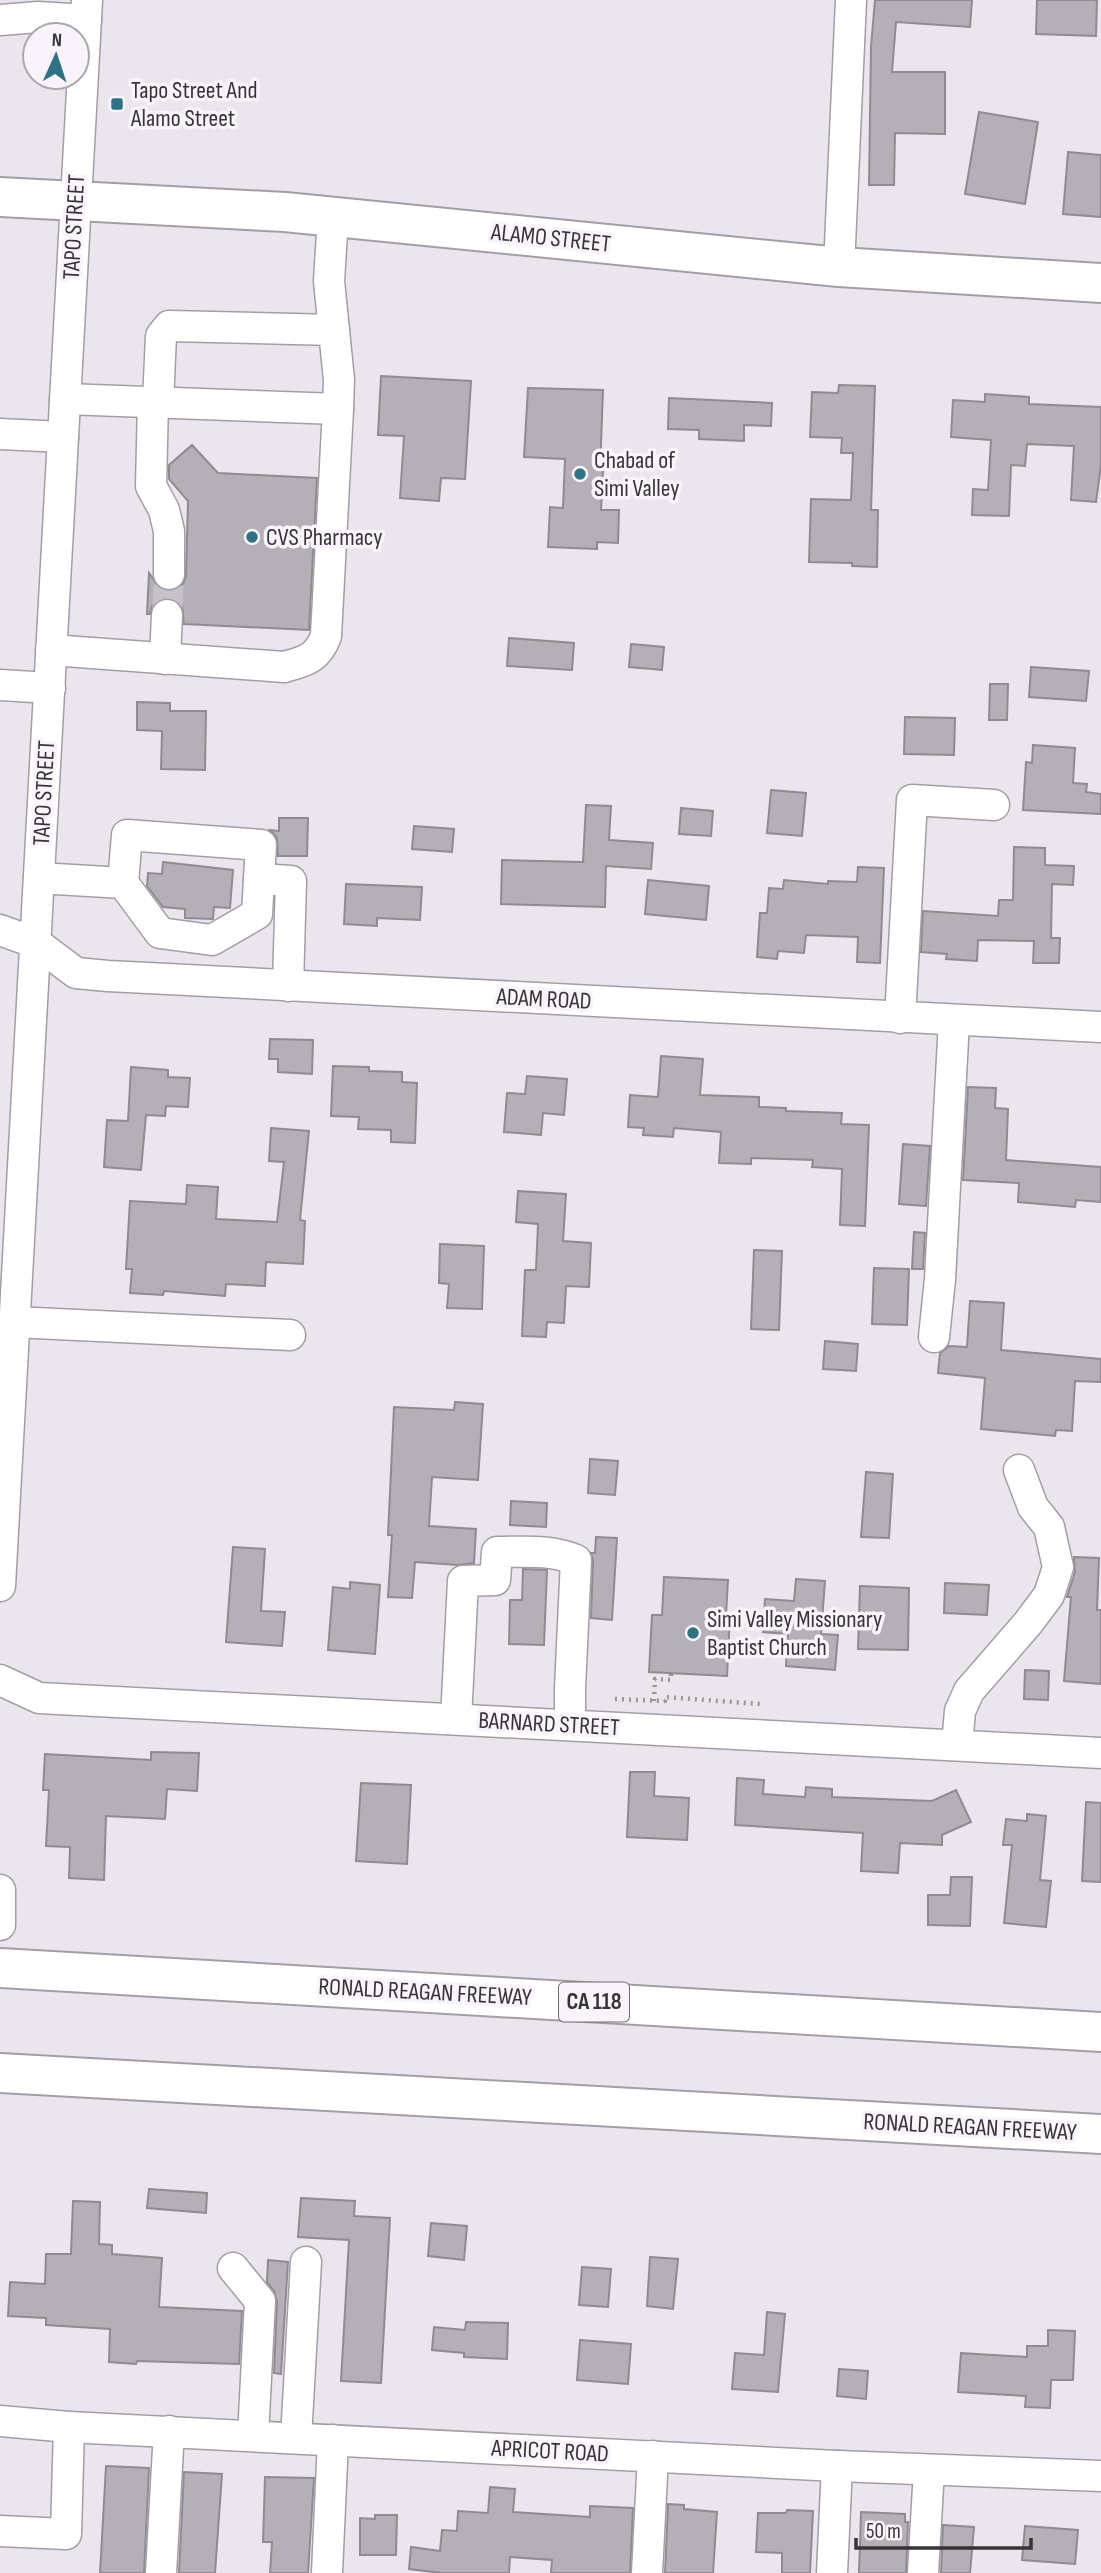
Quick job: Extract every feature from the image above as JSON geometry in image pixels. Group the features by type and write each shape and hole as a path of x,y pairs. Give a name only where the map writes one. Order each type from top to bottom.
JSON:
{"main road":[{"name":"ALAMO STREET","path":"0,197 333,217 839,267 1101,283"},
{"name":"RONALD REAGAN FREEWAY","path":"0,1968 1101,2032"},
{"name":"RONALD REAGAN FREEWAY","path":"0,2074 1101,2134"}],"street":[{"path":"839,267 850,0"},
{"path":"0,20 86,10"},
{"name":"TAPO STREET","path":"0,1586 86,10"},
{"path":"51,650 284,667 308,661 323,646 326,636 339,380 330,281 333,217"},
{"path":"169,574 169,531 164,510 151,486 161,336 169,326 334,330"},
{"path":"65,399 338,409"},
{"path":"0,434 63,437"},
{"path":"165,659 167,615"},
{"path":"0,685 50,688"},
{"path":"900,1018 912,800 995,805"},
{"path":"127,835 261,845 257,914 212,940 160,933 123,883 127,835"},
{"path":"39,878 123,883"},
{"path":"259,879 291,881 288,986"},
{"name":"ADAM ROAD","path":"0,930 36,943 76,973 1101,1027"},
{"path":"933,1337 940,1279 954,1021"},
{"path":"14,1322 290,1335"},
{"path":"957,1745 960,1711 969,1691 1049,1595 1058,1567 1049,1527 1032,1507 1018,1470"},
{"path":"456,1719 463,1581 495,1580 498,1552 547,1552 562,1553 576,1559 570,1725"},
{"name":"BARNARD STREET","path":"0,1680 39,1698 1101,1753"},
{"path":"0,1891 0,1925"},
{"path":"296,2438 306,2262"},
{"path":"233,2268 260,2301 253,2436"},
{"name":"APRICOT ROAD","path":"0,2421 69,2427 837,2466 1101,2476"},
{"path":"0,2531 66,2534 69,2427"},
{"path":"161,2573 169,2431"},
{"path":"327,2573 333,2440"},
{"path":"647,2573 653,2456"},
{"path":"832,2573 837,2466"},
{"path":"923,2573 929,2470"}],"path":[{"path":"654,1701 655,1679 671,1680 671,1673"},
{"path":"615,1699 665,1701 665,1697 760,1704"}],"building":[{"path":"875,0 972,0 970,27 896,22 892,72 945,72 945,134 895,133 894,185 869,185 871,47"},
{"path":"1037,0 1097,0 1096,36 1036,34"},
{"path":"979,112 1038,122 1025,204 965,194"},
{"path":"1068,152 1101,155 1101,217 1063,214"},
{"path":"381,376 471,381 465,479 441,478 439,501 400,498 404,436 378,435"},
{"path":"839,385 875,386 871,510 878,510 877,567 852,566 852,563 809,562 811,499 851,500 853,453 841,453 842,438 810,437 812,392 838,393"},
{"path":"528,388 603,390 601,510 619,510 618,543 597,542 597,549 548,547 550,507 563,508 565,459 524,457"},
{"path":"985,394 1029,397 1029,404 1101,407 1101,465 1096,502 1071,500 1074,446 1027,444 1025,466 1011,465 1009,516 972,515 973,489 988,490 991,440 951,437 953,400 985,402"},
{"path":"669,398 772,403 771,426 744,425 744,441 699,439 699,430 668,429"},
{"name":"CVS Pharmacy","path":"192,445 218,473 317,478 309,630 184,624 182,606 168,598 158,600 152,606 150,614 147,614 149,573 160,589 168,591 178,589 186,575 188,501 169,479 169,465"},
{"path":"509,638 574,643 572,670 507,666"},
{"path":"631,644 664,647 662,670 629,667"},
{"path":"1031,667 1089,671 1086,701 1029,697"},
{"path":"990,684 1008,684 1007,720 989,720"},
{"path":"137,702 170,703 170,711 206,711 205,770 161,769 162,731 137,730"},
{"path":"905,717 955,718 954,755 904,754"},
{"path":"1033,745 1075,748 1073,783 1087,784 1086,792 1101,794 1101,814 1023,810 1026,762 1032,763"},
{"path":"771,790 806,793 802,836 767,833"},
{"path":"586,805 611,806 609,840 653,843 651,869 606,866 605,907 501,904 502,860 583,862"},
{"path":"681,808 713,811 711,836 679,834"},
{"path":"279,818 308,818 307,856 278,856 277,838 270,830 279,831"},
{"path":"414,826 454,829 452,852 412,849"},
{"path":"1014,847 1045,848 1045,865 1074,866 1073,885 1052,884 1051,938 1060,938 1059,963 1033,963 1034,941 978,940 977,961 946,959 947,954 921,952 923,911 998,916 999,900 1013,900"},
{"path":"163,862 233,870 230,908 214,907 213,919 185,918 185,909 163,907 147,886 148,873 162,874"},
{"path":"858,867 884,868 880,963 857,962 858,937 806,935 804,953 778,951 777,959 757,957 760,913 767,913 769,888 783,889 784,880 828,884 828,881 857,882"},
{"path":"648,880 709,886 706,920 645,914"},
{"path":"346,884 422,887 420,920 377,918 377,926 344,924"},
{"path":"270,1039 313,1040 312,1074 278,1072 278,1059 269,1059"},
{"path":"661,1056 703,1059 700,1095 759,1097 759,1107 842,1113 841,1124 869,1125 865,1226 840,1225 842,1169 812,1167 813,1160 751,1158 751,1164 719,1163 721,1132 674,1128 673,1137 643,1135 644,1128 628,1127 630,1095 658,1097"},
{"path":"333,1066 369,1067 369,1071 402,1072 402,1082 417,1083 415,1143 391,1142 391,1130 358,1129 359,1117 331,1116"},
{"path":"131,1067 168,1070 168,1077 190,1078 188,1107 166,1106 165,1116 146,1115 141,1170 104,1167 107,1120 128,1121"},
{"path":"527,1076 567,1079 564,1115 543,1113 541,1135 504,1132 507,1093 525,1094"},
{"path":"968,1087 996,1088 995,1108 1008,1109 1006,1160 1101,1167 1101,1202 1076,1200 1075,1207 1018,1202 1019,1183 963,1180"},
{"path":"271,1128 309,1131 300,1220 305,1221 303,1264 266,1262 265,1286 226,1284 225,1296 164,1291 163,1295 130,1293 132,1269 126,1269 130,1201 186,1204 187,1185 218,1187 216,1219 277,1222 284,1162 269,1161"},
{"path":"903,1144 930,1146 926,1206 899,1204"},
{"path":"518,1191 566,1194 563,1241 591,1243 589,1287 566,1286 564,1323 547,1322 546,1337 522,1336 525,1270 536,1270 538,1224 516,1222"},
{"path":"914,1232 925,1233 923,1269 912,1269"},
{"path":"440,1244 484,1246 482,1309 447,1308 449,1284 439,1283"},
{"path":"754,1250 782,1251 779,1330 751,1329"},
{"path":"874,1268 909,1269 907,1325 872,1324"},
{"path":"970,1301 1004,1303 1001,1350 1101,1359 1101,1382 1075,1381 1072,1431 1056,1430 1055,1436 981,1429 985,1378 938,1373 940,1353 949,1346 967,1347"},
{"path":"825,1341 858,1344 856,1371 823,1369"},
{"path":"455,1402 483,1404 478,1480 432,1477 429,1526 476,1529 474,1563 458,1565 415,1562 412,1598 388,1597 394,1407 454,1410"},
{"path":"590,1459 618,1461 615,1495 588,1493"},
{"path":"866,1472 893,1474 889,1538 861,1537"},
{"path":"511,1501 547,1503 546,1527 510,1525"},
{"path":"596,1537 617,1538 612,1620 591,1618 591,1553 595,1553"},
{"path":"233,1547 265,1549 261,1611 285,1612 282,1646 226,1642"},
{"path":"1074,1557 1099,1558 1097,1610 1101,1610 1101,1684 1064,1681 1071,1597 1067,1597 1075,1572"},
{"path":"523,1569 547,1570 544,1645 509,1644 510,1600 522,1600"},
{"path":"664,1577 728,1580 726,1615 730,1616 727,1676 649,1672 652,1615 662,1615"},
{"path":"796,1579 825,1581 821,1634 838,1635 835,1670 786,1666 788,1634 763,1632 765,1599 794,1601"},
{"path":"350,1582 380,1585 375,1654 328,1650 333,1587 350,1589"},
{"path":"945,1583 989,1585 987,1615 944,1613"},
{"path":"860,1586 909,1588 908,1650 858,1649"},
{"path":"1025,1670 1049,1671 1048,1700 1024,1699"},
{"path":"151,1752 199,1753 197,1791 167,1789 165,1819 106,1816 104,1880 69,1878 70,1847 46,1846 49,1790 43,1790 45,1754 151,1760"},
{"path":"630,1772 655,1772 654,1796 689,1798 687,1840 627,1837"},
{"path":"737,1778 764,1780 763,1794 805,1797 806,1787 832,1789 832,1797 932,1801 956,1790 971,1822 942,1835 942,1845 900,1843 898,1873 861,1871 863,1833 735,1825"},
{"path":"361,1783 411,1785 407,1864 356,1861"},
{"path":"1086,1802 1101,1803 1101,1882 1082,1881"},
{"path":"1027,1814 1046,1816 1040,1880 1051,1881 1046,1927 1004,1923 1012,1845 1003,1845 1006,1819 1027,1821"},
{"path":"951,1877 972,1877 970,1926 928,1925 928,1895 950,1895"},
{"path":"149,2189 207,2193 206,2213 147,2208"},
{"path":"301,2198 355,2201 354,2216 390,2218 381,2383 341,2381 349,2240 298,2237"},
{"path":"73,2201 100,2202 99,2244 112,2245 112,2254 162,2258 159,2307 242,2311 239,2364 109,2362 110,2329 46,2325 46,2318 8,2316 10,2282 45,2284 46,2254 71,2254"},
{"path":"431,2223 467,2226 464,2260 428,2256"},
{"path":"650,2257 678,2259 673,2309 647,2306"},
{"path":"268,2260 288,2262 281,2374 274,2373 277,2302 274,2291 267,2282"},
{"path":"582,2267 611,2269 608,2307 579,2305"},
{"path":"767,2312 785,2314 778,2392 732,2389 735,2353 764,2355"},
{"path":"466,2322 508,2323 507,2359 464,2357 464,2353 432,2350 434,2327 465,2330"},
{"path":"1048,2330 1075,2331 1073,2380 1051,2380 1050,2408 1025,2407 1026,2396 958,2392 961,2353 1027,2357 1027,2346 1048,2346"},
{"path":"580,2340 631,2344 628,2384 577,2380"},
{"path":"839,2369 868,2371 866,2399 837,2396"},
{"path":"106,2466 149,2468 144,2573 100,2573"},
{"path":"184,2472 222,2474 215,2573 179,2573"},
{"path":"265,2477 314,2478 308,2573 270,2573 272,2542 263,2542"},
{"path":"490,2487 515,2489 513,2512 590,2517 590,2506 633,2508 630,2573 551,2573 552,2560 510,2557 509,2573 442,2573 409,2569 411,2547 440,2551 442,2530 457,2531 458,2511 488,2513"},
{"path":"668,2504 684,2505 684,2509 717,2512 713,2573 665,2573"},
{"path":"787,2510 813,2511 810,2573 782,2573 782,2553 756,2552 758,2513 786,2513"},
{"path":"861,2512 905,2514 905,2522 908,2522 906,2573 859,2573"},
{"path":"375,2515 397,2515 396,2555 360,2555 360,2518 375,2519"},
{"path":"943,2525 974,2527 970,2573 941,2573"},
{"path":"1025,2526 1078,2530 1075,2564 1022,2560"}],"tunnel":[{"path":"167,615 169,574"}],"place":[{"name":"Tapo Street And Alamo Street","path":"117,104"},
{"name":"Chabad of Simi Valley","path":"580,474"},
{"name":"CVS Pharmacy","path":"252,537"},
{"name":"Simi Valley Missionary Baptist Church","path":"693,1633"}]}
